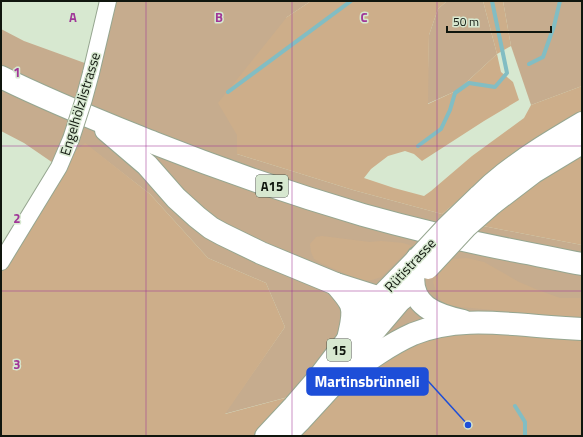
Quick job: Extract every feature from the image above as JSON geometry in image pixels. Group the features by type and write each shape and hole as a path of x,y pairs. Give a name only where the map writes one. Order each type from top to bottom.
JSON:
{"highway":[{"name":"A15","path":"1,77 93,119 206,163 309,198 364,215 493,246 582,264"},
{"path":"93,119 147,165 176,198 204,223 222,234 336,284 379,297 415,292 420,301 427,308 446,317 470,322"},
{"path":"408,292 413,273 418,263"},
{"path":"336,284 352,308 348,339"},
{"path":"334,385 387,348 414,334 430,329 470,322 488,322 582,329"}],"main road":[{"name":"Rütistrasse","path":"265,436 318,377 379,297 418,263 467,227 503,174 521,160 582,122"},
{"name":"Rütistrasse","path":"485,200 582,144"},
{"name":"Rütistrasse","path":"286,436 334,385 354,356 408,292"}],"street":[{"name":"Engelhölzlistrasse","path":"1,262 60,167 80,113 94,66 108,1"}],"shaded area":[{"path":"108,1 311,1 287,17 237,135 237,154 353,190 442,214 465,195 582,114 582,156 571,162 483,226 582,245 582,329 334,385 224,414 285,327 266,283 208,258 150,194 85,144 59,167 24,143 1,131 1,29 24,41 93,66"},
{"path":"311,1 447,1 438,9 429,35 428,104 458,90 497,54 501,72 513,82 519,100 422,161 414,154 405,151 388,156 371,169 364,178 424,196 472,156 524,118 531,105 582,86 582,114 465,195 442,214 353,190 237,154 237,135 218,103 287,17"},
{"path":"447,1 483,1 497,54 458,90 427,104 429,35 438,9"},
{"path":"483,1 503,1 511,46 497,54"},
{"path":"503,1 582,1 582,86 531,105 511,46"},
{"path":"85,143 150,194 208,258 266,283 285,327 225,414 334,385 414,334 582,329 582,436 1,436 1,262 59,167"},
{"path":"582,156 582,245 483,226 518,194"},
{"path":"322,236 370,242 381,241 403,243 412,246 381,277 362,281 314,259 310,244 316,237"},
{"path":"467,258 484,262 519,282 560,298 582,298 582,318 449,306 443,304 437,294 433,282 437,274 452,259"}],"waterway":[{"path":"228,92 351,1"},
{"path":"418,146 441,129 450,110 455,93 469,83 495,87 507,73 492,1"},
{"path":"529,64 543,57 554,26 560,1"},
{"path":"515,406 525,422 525,436"}],"place":[{"name":"Martinsbrünneli","path":"468,425"}]}
